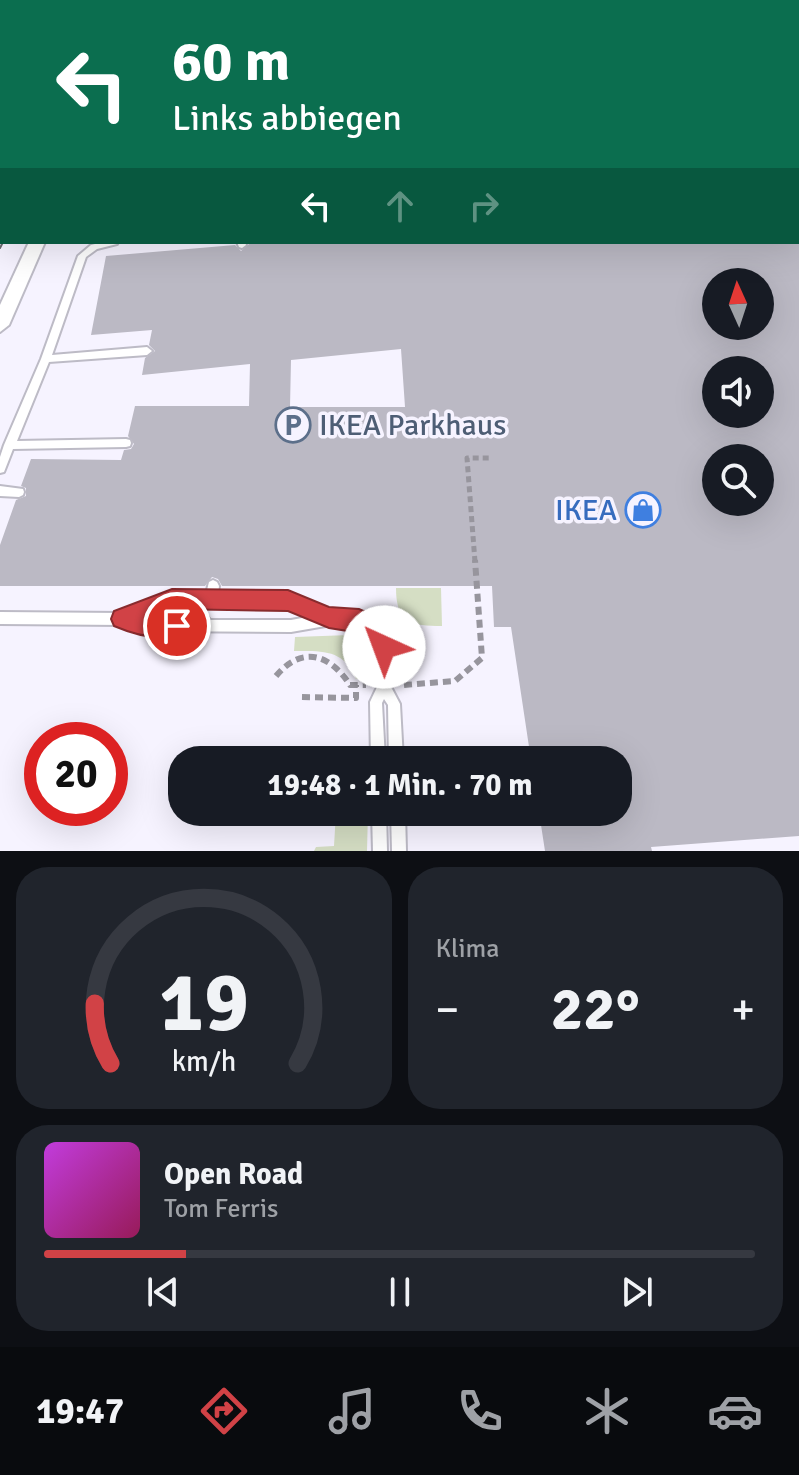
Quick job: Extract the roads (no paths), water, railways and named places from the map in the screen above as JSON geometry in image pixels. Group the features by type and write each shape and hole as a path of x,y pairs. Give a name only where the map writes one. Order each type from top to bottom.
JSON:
{"street":[{"path":"0,325 36,244"}],"lane":[{"path":"0,469 46,359 82,256 94,247 106,244"},
{"path":"46,359 147,351"},
{"path":"9,445 126,443"},
{"path":"0,491 19,492"},
{"path":"172,592 198,613 208,626"},
{"path":"122,619 172,592 212,592 288,601 329,617 359,620 374,627 384,647 384,686 376,702 378,746"},
{"path":"0,618 122,619 146,625 291,626 329,617"},
{"path":"384,686 394,704 396,746"},
{"path":"379,826 380,851"},
{"path":"398,826 399,851"}],"tram line":[{"path":"0,248 2,244"}],"place":[{"name":"IKEA Parkhaus","path":"293,425"},
{"name":"IKEA","path":"643,510"}]}
